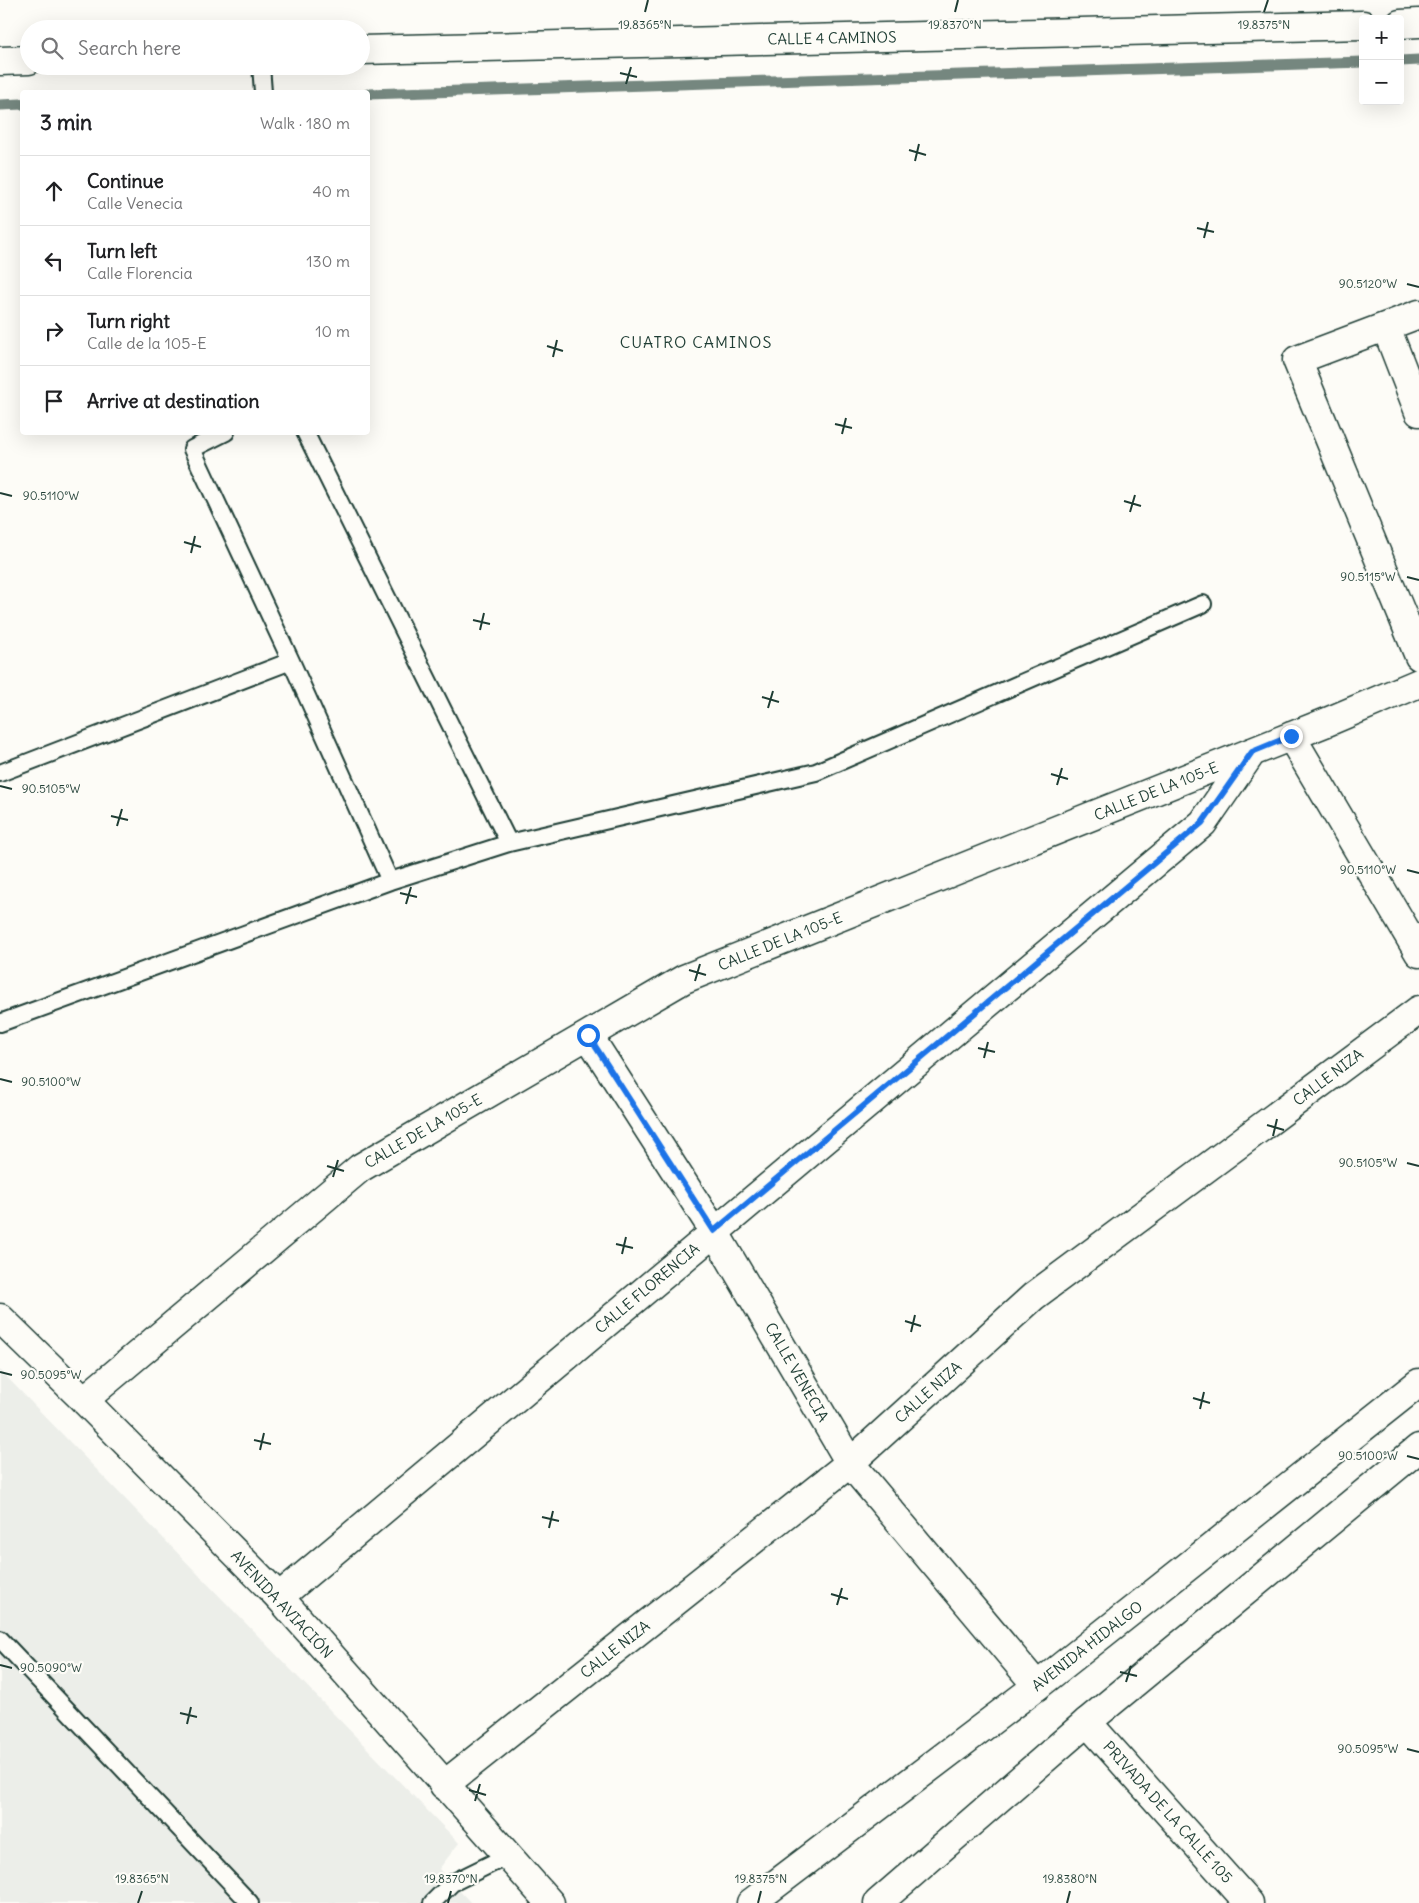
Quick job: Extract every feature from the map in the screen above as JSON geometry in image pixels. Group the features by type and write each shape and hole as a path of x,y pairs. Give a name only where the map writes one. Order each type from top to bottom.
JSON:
{"street":[{"path":"1404,24 1419,23"},
{"name":"CALLE 4 CAMINOS","path":"370,50 1359,25"},
{"path":"0,61 20,60"},
{"path":"1419,314 1297,360 1419,656"},
{"path":"1386,327 1419,412"},
{"name":"CALLE DE LA 105-E","path":"84,1400 360,1168 684,980 1252,752 1419,682"},
{"path":"1291,736 1419,953"},
{"name":"CALLE FLORENCIA","path":"279,1597 1202,823 1252,752"},
{"name":"CALLE NIZA","path":"444,1785 850,1464 1034,1296 1419,1010"},
{"name":"CALLE VENECIA","path":"588,1035 714,1231 850,1464 1037,1686"},
{"name":"AVENIDA AVIACIÓN","path":"0,1318 279,1597 550,1903"},
{"name":"AVENIDA HIDALGO","path":"751,1903 1037,1686 1419,1383"},
{"path":"878,1903 1087,1722 1419,1448"},
{"name":"PRIVADA DE LA CALLE 105","path":"1087,1722 1249,1903"}],"lane":[{"path":"262,75 264,90"},
{"path":"220,435 192,449 291,661 390,881"},
{"path":"306,435 509,842"},
{"path":"0,1023 390,881 509,842 816,772 1203,604"},
{"path":"0,773 291,661"},
{"path":"0,1639 250,1903"},
{"path":"432,1903 452,1883 507,1856"}],"shaded area":[{"path":"0,1370 459,1843 439,1869 471,1903 0,1903"}],"waterway":[{"path":"1404,61 1419,60"},
{"path":"370,94 1359,62"},
{"path":"0,105 20,104"}],"district":[{"name":"CUATRO CAMINOS","path":"696,342"}],"route":[{"path":"588,1035 714,1231 1202,823 1252,752 1291,736"}]}
